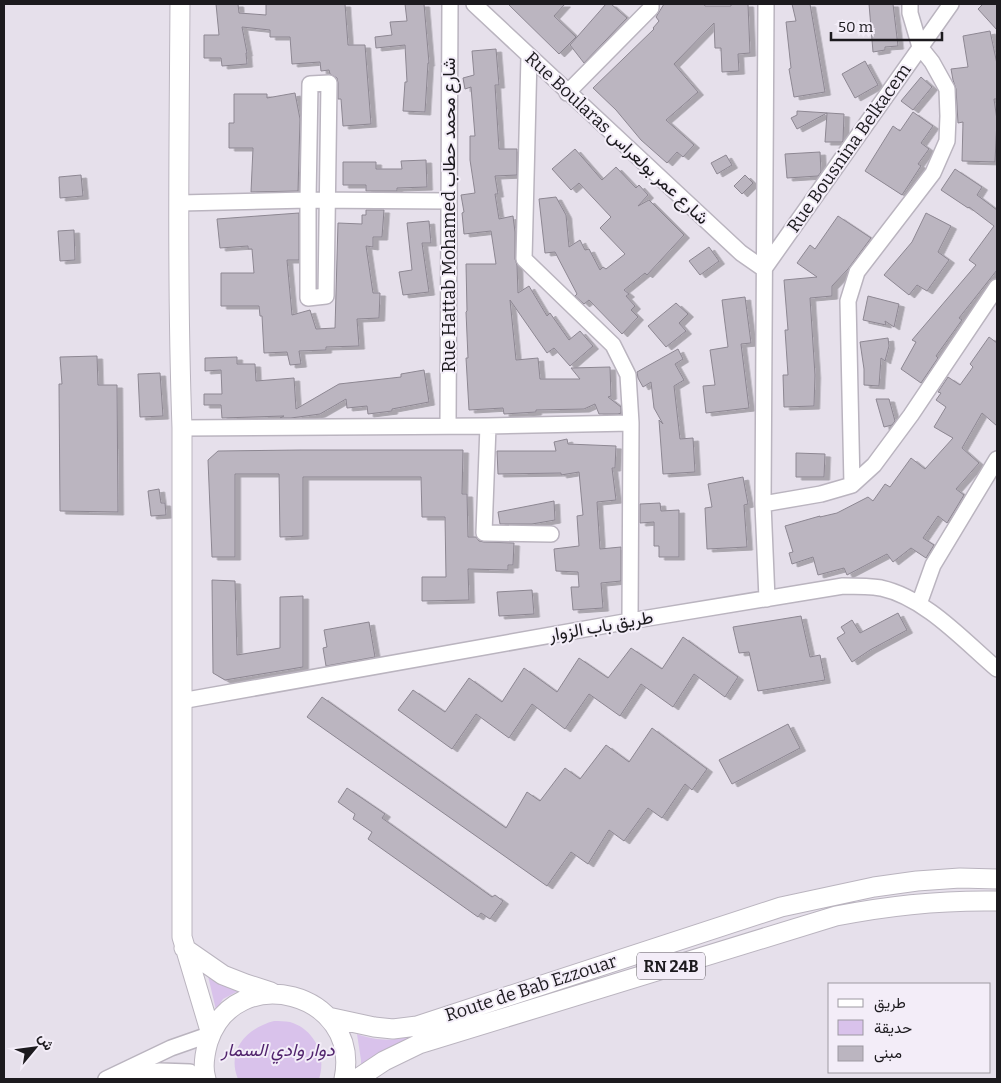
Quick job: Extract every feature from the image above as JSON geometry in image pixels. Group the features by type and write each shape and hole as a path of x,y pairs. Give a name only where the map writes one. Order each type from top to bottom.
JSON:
{"main road":[{"path":"180,4 182,928 184,948 211,1034"},
{"name":"Route de Bab Ezzouar","path":"328,1017 393,1029 417,1026 781,907 874,886 925,880 997,879"},
{"name":"Route de Bab Ezzouar","path":"357,1079 392,1057 433,1040 836,916 920,903 997,901"},
{"path":"776,934 776,917 781,907"},
{"path":"743,918 749,927 750,938 748,942"},
{"path":"184,948 223,975 275,993 294,996 312,1004 328,1017 339,1032 345,1051 346,1070 344,1079"},
{"path":"199,1079 211,1034 222,1017 237,1004 255,996 275,993"},
{"path":"205,1053 206,1079"},
{"path":"383,1079 392,1057"}],"street":[{"name":"Rue Hattab Mohamed شارع محمد حطاب","path":"448,426 450,4"},
{"name":"Rue Boularas شارع عمر بولعراس","path":"474,4 567,93 741,253 764,269"},
{"path":"567,93 651,8 651,4"},
{"path":"766,4 763,504 766,599"},
{"path":"852,485 848,301 857,272 933,173 946,141 948,116 947,89 932,62 920,47 910,13 910,4"},
{"name":"Rue Bousnina Belkacem","path":"764,269 951,4"},
{"path":"529,56 524,259 613,345 628,375 631,423 630,621"},
{"path":"329,83 326,296 308,298 308,200 310,84 329,83"},
{"path":"180,203 308,200 449,201"},
{"path":"763,504 820,494 852,485 874,465 911,415 997,287"},
{"path":"182,428 631,423"},
{"path":"488,426 484,533 551,534"},
{"path":"919,604 933,565 997,459"},
{"name":"طريق باب الزوار","path":"181,701 630,621 843,586 881,588 919,604 997,670"},
{"path":"106,1079 171,1048 211,1034"},
{"path":"106,1079 160,1071 190,1072 199,1079"}],"green space":[{"path":"208,976 238,991 223,999 216,1010"},
{"name":"دوار وادي السمار","path":"274,1021 290,1022 298,1025 312,1037 320,1052 321,1070 319,1079 238,1079 235,1059 241,1042 255,1029"},
{"path":"434,1030 361,1071 357,1034 387,1040 405,1038"}],"building":[{"path":"216,4 238,4 239,13 266,15 266,4 345,4 348,45 365,45 371,124 343,126 341,99 338,99 337,78 330,74 329,70 321,71 320,62 292,64 290,37 270,37 270,30 242,27 247,64 222,66 221,58 204,58 204,35 219,35"},
{"path":"405,4 424,4 429,63 425,112 403,111 405,82 407,82 405,45 376,48 375,37 392,35 390,22 407,21"},
{"path":"508,4 565,4 554,16 576,37 559,54"},
{"path":"606,4 611,4 627,18 584,63 570,45"},
{"path":"664,4 731,6 731,4 748,4 750,53 738,54 739,71 722,72 721,48 715,48 714,23 674,64 698,92 666,120 694,145 683,157 677,152 667,163 641,140 616,110 593,88 654,29 659,21 656,17"},
{"path":"792,4 810,4 825,92 794,97 789,69 791,68 786,22 796,21"},
{"path":"869,4 893,4 898,46 885,47 885,50 873,52"},
{"path":"983,4 997,4 997,30 978,9"},
{"path":"990,31 997,64 997,99 994,99 997,120 995,162 962,161 963,122 958,123 956,89 951,69 968,67 963,36"},
{"path":"496,49 499,85 495,85 499,149 517,149 517,175 495,176 498,194 495,194 499,219 513,216 518,293 529,286 547,316 550,313 569,340 580,331 593,346 570,366 554,348 547,353 510,300 516,360 538,358 540,379 580,379 571,368 610,367 611,396 608,397 621,407 621,413 599,414 595,404 584,409 536,410 536,412 504,414 503,408 469,410 466,358 468,358 466,264 496,264 491,231 464,234 462,213 464,212 461,195 475,193 470,160 470,136 475,136 471,87 465,89 463,78 474,75 472,51"},
{"path":"865,61 878,85 855,98 842,74"},
{"path":"921,77 932,87 913,110 901,101"},
{"path":"295,93 300,119 298,191 251,192 253,148 229,148 229,123 234,123 234,94 267,94 267,98"},
{"path":"797,111 844,114 843,141 825,142 827,113 797,129 791,118 797,115"},
{"path":"913,112 933,126 921,143 929,149 918,164 921,166 902,195 865,171 893,126 900,131"},
{"path":"575,149 602,180 616,167 636,188 639,185 648,195 638,206 649,200 684,235 647,275 645,273 624,290 629,294 626,296 635,306 631,310 638,317 622,334 589,300 584,304 575,296 577,294 555,252 545,253 539,199 556,197 566,215 569,247 580,240 585,250 589,249 600,270 603,267 606,269 625,254 600,228 611,217 579,183 571,190 552,169"},
{"path":"820,152 821,172 818,176 787,178 785,154"},
{"path":"726,155 732,165 717,174 711,163"},
{"path":"426,160 427,187 397,188 397,191 366,191 366,185 343,185 343,162 376,162 376,169 402,169 401,161"},
{"path":"955,169 982,187 977,195 997,210 997,270 959,318 962,320 936,356 938,358 921,383 901,369 916,342 912,340 976,265 969,260 994,226 969,207 941,190"},
{"path":"81,175 83,196 60,198 59,177"},
{"path":"745,175 753,183 742,194 734,186"},
{"path":"366,210 384,210 382,237 373,237 373,247 366,246 373,293 380,293 379,318 357,319 359,346 326,347 326,350 299,351 301,364 290,365 287,352 264,353 262,316 260,316 259,306 221,306 221,273 254,273 252,249 248,249 248,246 220,248 217,219 299,213 299,260 287,260 292,315 310,310 316,329 335,328 338,223 362,224 362,215 366,215"},
{"path":"926,213 951,226 938,252 949,260 927,291 917,285 909,295 884,275 912,242"},
{"path":"838,216 871,238 848,269 832,286 832,296 810,298 815,375 814,406 784,407 783,375 788,375 785,330 788,330 784,280 817,277 797,263 810,245 815,249"},
{"path":"429,221 431,243 422,243 429,292 403,295 399,272 412,270 407,223"},
{"path":"74,230 75,260 60,261 58,231"},
{"path":"709,247 719,261 700,275 689,261"},
{"path":"868,296 899,304 894,327 885,321 886,325 863,320"},
{"path":"745,297 751,343 741,344 749,408 706,413 703,386 715,385 710,350 728,347 722,300"},
{"path":"676,303 688,314 679,323 686,331 666,347 648,326"},
{"path":"989,337 997,343 997,426 982,413 962,448 979,463 956,489 964,495 947,523 938,516 923,538 934,545 926,558 911,548 893,562 887,554 847,575 844,568 818,575 813,557 792,564 789,553 793,552 785,526 837,513 868,497 873,501 885,484 890,487 911,458 925,469 953,438 934,427 946,407 936,400 941,393 938,392 948,377 960,385 973,367 970,364"},
{"path":"888,338 889,346 885,361 881,358 879,386 864,385 860,342"},
{"path":"678,349 683,359 675,364 684,380 674,386 680,439 693,438 695,472 663,474 659,420 663,424 654,408 651,382 643,387 637,372"},
{"path":"97,356 98,385 117,385 118,512 60,511 59,384 62,384 60,357"},
{"path":"237,357 237,364 255,364 256,381 294,378 296,409 339,384 401,377 401,374 424,370 429,402 392,409 392,411 368,414 367,406 347,408 346,399 320,414 291,418 280,418 284,416 222,418 221,405 204,405 204,394 222,394 221,370 205,371 205,358"},
{"path":"160,373 163,416 140,417 138,374"},
{"path":"876,399 889,399 895,421 892,425 884,427"},
{"path":"567,439 568,444 616,446 615,468 612,468 616,500 597,502 600,549 621,547 621,581 601,583 603,608 573,610 571,587 579,587 578,572 556,571 554,549 579,546 577,516 583,515 579,472 561,475 561,473 498,474 497,451 556,451 554,442"},
{"path":"463,450 462,494 467,494 468,537 476,537 479,541 484,542 514,543 513,565 508,565 508,570 468,569 469,600 422,601 422,577 446,577 445,517 422,517 421,477 303,477 303,536 280,537 279,474 235,474 235,557 212,557 208,460 218,451"},
{"path":"796,453 825,454 824,477 796,477"},
{"path":"743,477 748,504 744,505 747,547 707,549 705,508 712,507 708,484"},
{"path":"159,489 161,503 165,503 166,515 151,516 148,491"},
{"path":"554,501 555,520 532,524 500,524 498,512"},
{"path":"660,503 661,511 679,510 679,557 659,557 659,546 654,546 654,522 640,523 640,504"},
{"path":"212,580 235,581 237,655 280,648 280,597 303,596 303,667 225,680 213,673"},
{"path":"532,590 534,614 499,616 497,592"},
{"path":"898,613 907,630 852,662 837,638 845,633 841,627 852,620 860,633"},
{"path":"801,616 810,657 820,655 825,680 758,691 749,652 739,653 733,627"},
{"path":"369,622 375,657 326,666 323,648 327,647 324,630"},
{"path":"683,637 738,677 725,697 694,674 673,707 641,684 620,716 589,694 565,729 532,704 509,738 476,714 452,749 398,710 413,690 445,712 469,678 502,702 524,668 557,692 579,658 608,678 631,648 662,669"},
{"path":"322,697 506,828 527,792 540,801 565,768 580,779 606,745 629,762 652,728 707,769 692,790 685,784 662,818 648,808 624,841 609,830 588,864 571,852 547,886 307,717"},
{"path":"788,724 800,748 732,784 719,760"},
{"path":"347,788 385,814 382,818 492,897 495,895 503,901 490,919 481,913 478,917 368,839 372,832 353,819 355,814 338,802"}]}
